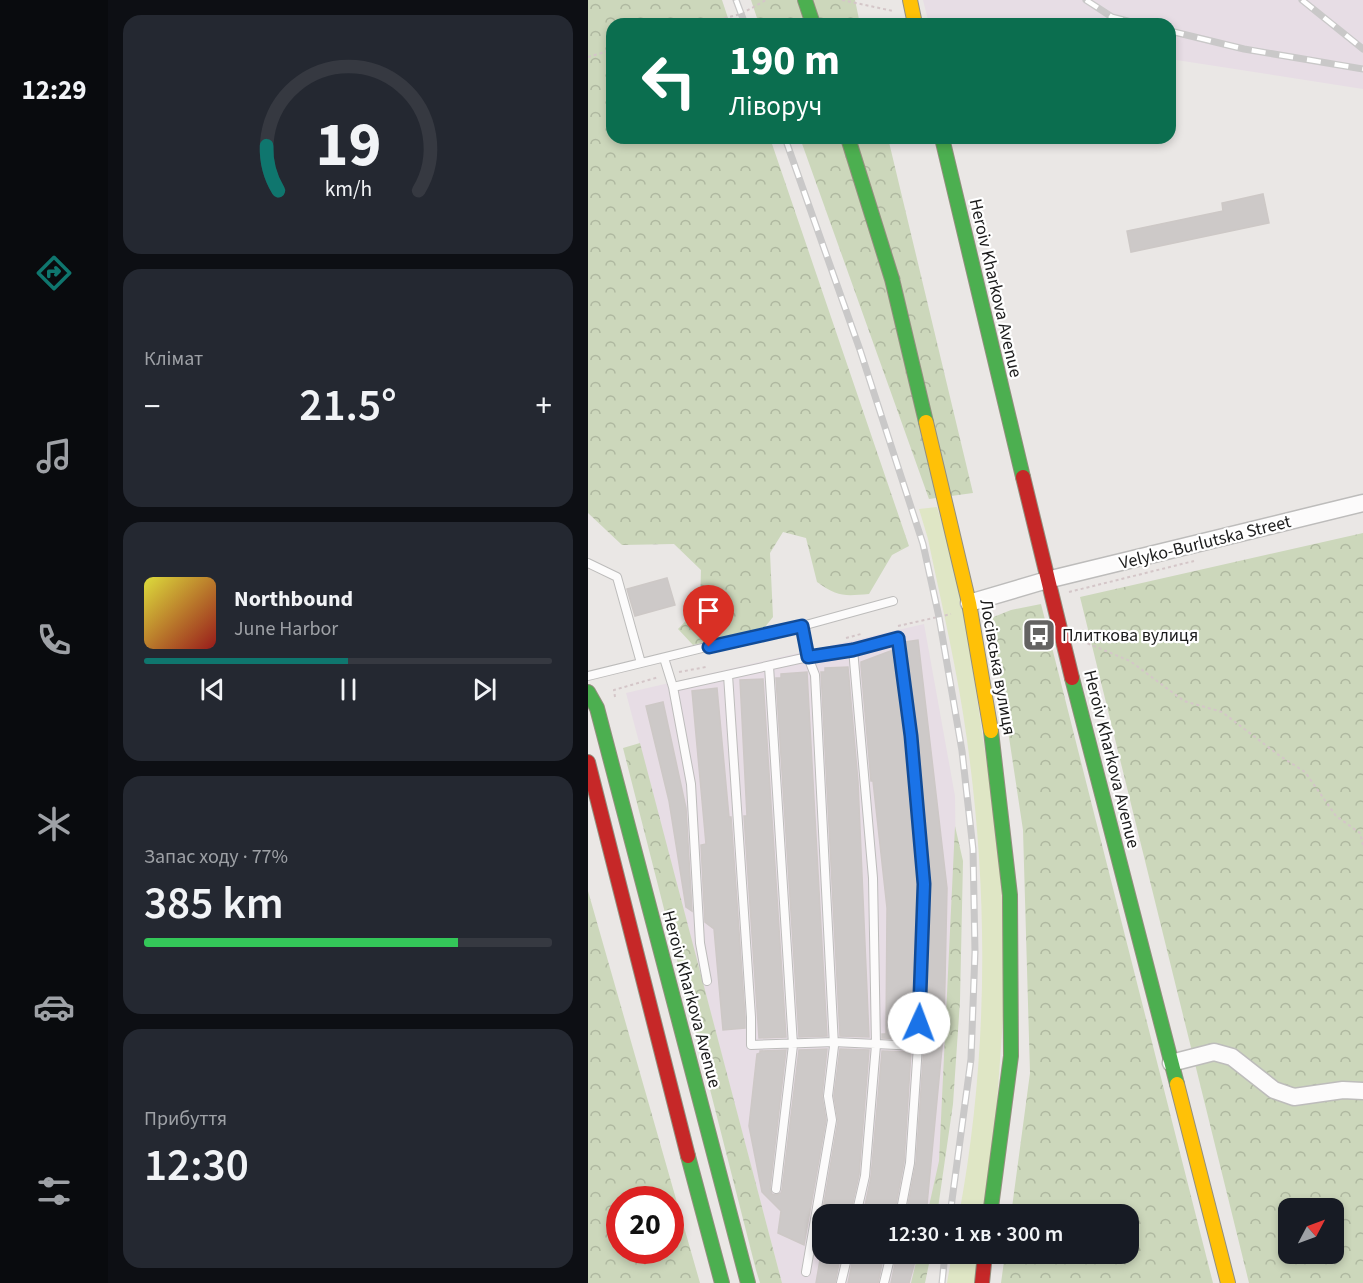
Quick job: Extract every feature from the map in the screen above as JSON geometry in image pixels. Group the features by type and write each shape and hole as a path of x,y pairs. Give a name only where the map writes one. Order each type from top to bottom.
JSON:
{"main road":[{"path":"805,0 811,18"},
{"path":"910,0 914,18"},
{"name":"Лосівська вулиця","path":"850,144 892,279 969,603 994,749 1010,895 1011,1056 991,1204"},
{"name":"Heroiv Kharkova Avenue","path":"943,144 1047,580 1228,1283"},
{"name":"Heroiv Kharkova Avenue","path":"588,692 597,708 748,1283"},
{"path":"588,762 666,1073 722,1283"},
{"path":"982,1283 984,1264"}],"street":[{"name":"Velyko-Burlutska Street","path":"969,603 1047,580 1363,503"},
{"path":"1171,1063 1214,1052 1232,1057 1275,1089 1294,1097 1343,1090 1363,1090"}],"lane":[{"path":"588,563 617,577 641,663"},
{"path":"588,676 776,630 802,626 893,602"},
{"path":"802,626 808,657 815,675 834,1042 828,1096 832,1120 806,1272"},
{"path":"673,687 808,657 853,650 898,638 911,736 924,884 918,1046 910,1163 902,1204"},
{"path":"853,650 873,878 876,1045 866,1176 859,1204"},
{"path":"664,658 673,687 691,784 700,943 706,981"},
{"path":"769,666 793,1045 776,1189"},
{"path":"728,675 752,1017 751,1045 834,1042 918,1046"},
{"path":"841,1283 846,1264"},
{"path":"884,1283 889,1264"}],"path":[{"path":"725,18 741,14 766,0"},
{"path":"842,0 907,18"},
{"path":"588,57 606,52"},
{"path":"894,627 939,617"},
{"path":"1060,632 1130,661 1184,700 1222,712 1305,772 1336,816 1360,832 1363,846"},
{"path":"839,639 861,634"}],"shaded area":[{"path":"923,0 1363,0 1363,89 1176,60 1176,18 928,18"},
{"path":"924,624 955,796 957,954 936,1204 812,1204 812,1264 922,1264 916,1283 782,1283 626,693"}],"green space":[{"path":"588,0 722,0 728,18 606,18 606,144 772,144 909,546 892,555 869,594 842,594 817,582 806,538 783,532 770,553 773,617 765,627 693,645 678,629 700,606 701,570 674,544 622,545 588,513"},
{"path":"751,0 855,0 859,18 757,18"},
{"path":"802,144 889,144 973,493 929,499"},
{"path":"937,507 960,583 1010,920 990,1204 961,1204 976,1097 980,1038 982,918 979,859 963,715 928,539 919,509"},
{"path":"1363,533 1363,1283 1249,1283 1080,597"},
{"path":"1041,604 1213,1283 1001,1283 1004,1264 1139,1264 1139,1204 1012,1204 1030,1073 1023,830 991,618 1011,610"},
{"path":"640,743 782,1283 760,1283 756,1270 623,748"},
{"path":"955,826 963,861 960,1001 953,1104 939,1204 929,1204 939,1161"},
{"path":"588,891 672,1186 606,1186 606,1264 684,1264 684,1227 700,1283 588,1283"},
{"path":"916,1264 929,1264 925,1283 911,1283"},
{"path":"950,1264 983,1264 980,1283 947,1283"}],"building":[{"path":"1263,194 1269,223 1131,252 1127,231 1223,211 1222,203"},
{"path":"667,578 675,605 635,616 627,589"},
{"path":"918,640 947,888 944,1027 927,1204 908,1204 916,1163 924,1046 930,884 917,735 905,642"},
{"path":"893,650 905,737 918,884 912,1039 882,1038 882,1034 886,1034 887,908 873,781 871,781 861,666 861,662"},
{"path":"848,667 858,782 869,1037 840,1036 821,672 825,672 825,668"},
{"path":"807,672 827,1036 799,1037 776,678 781,678 781,674"},
{"path":"763,679 786,1037 759,1038 744,816 747,816 740,680"},
{"path":"717,688 729,817 731,817 745,1017 745,1028 723,1030 714,929 705,922 701,845 706,844 692,691"},
{"path":"663,702 686,808 692,911 686,907 669,801 646,706"},
{"path":"827,1049 822,1096 826,1120 804,1245 778,1233 781,1211 762,1192 749,1126 757,1054 760,1051 786,1050 770,1188 772,1194 776,1195 782,1190 799,1050"},
{"path":"840,1049 869,1050 859,1175 852,1204 824,1204 838,1121 834,1096"},
{"path":"882,1051 911,1052 904,1162 896,1204 865,1204 871,1177"},
{"path":"819,1264 839,1264 835,1283 816,1283"},
{"path":"852,1264 882,1264 878,1283 848,1283"},
{"path":"895,1264 914,1264 909,1283 891,1283"}],"railway":[{"path":"736,0 743,18"},
{"path":"1086,0 1116,18"},
{"path":"1302,0 1363,49"},
{"path":"1176,32 1244,49 1363,69"},
{"path":"787,144 860,350 923,544 939,617 962,751 973,849 975,952 971,1059 951,1204"},
{"path":"942,1283 944,1264"}],"traffic: fast":[{"path":"805,0 811,18"},
{"path":"850,144 892,279 926,422"},
{"path":"943,144 1023,477"},
{"path":"1072,678 1177,1084"},
{"path":"588,692 597,708 748,1283"},
{"path":"991,731 1010,895 1011,1056 991,1204"},
{"path":"688,1156 722,1283"}],"traffic: slow":[{"path":"910,0 914,18"},
{"path":"926,422 969,603 991,731"},
{"path":"1177,1084 1228,1283"}],"traffic: jam":[{"path":"1023,477 1072,678"},
{"path":"588,762 688,1156"},
{"path":"982,1283 984,1264"}],"place":[{"name":"Плиткова вулиця","path":"1039,635"}],"route":[{"path":"709,647 776,630 802,626 808,657 853,650 898,638 911,736 924,884 919,1023"}]}
